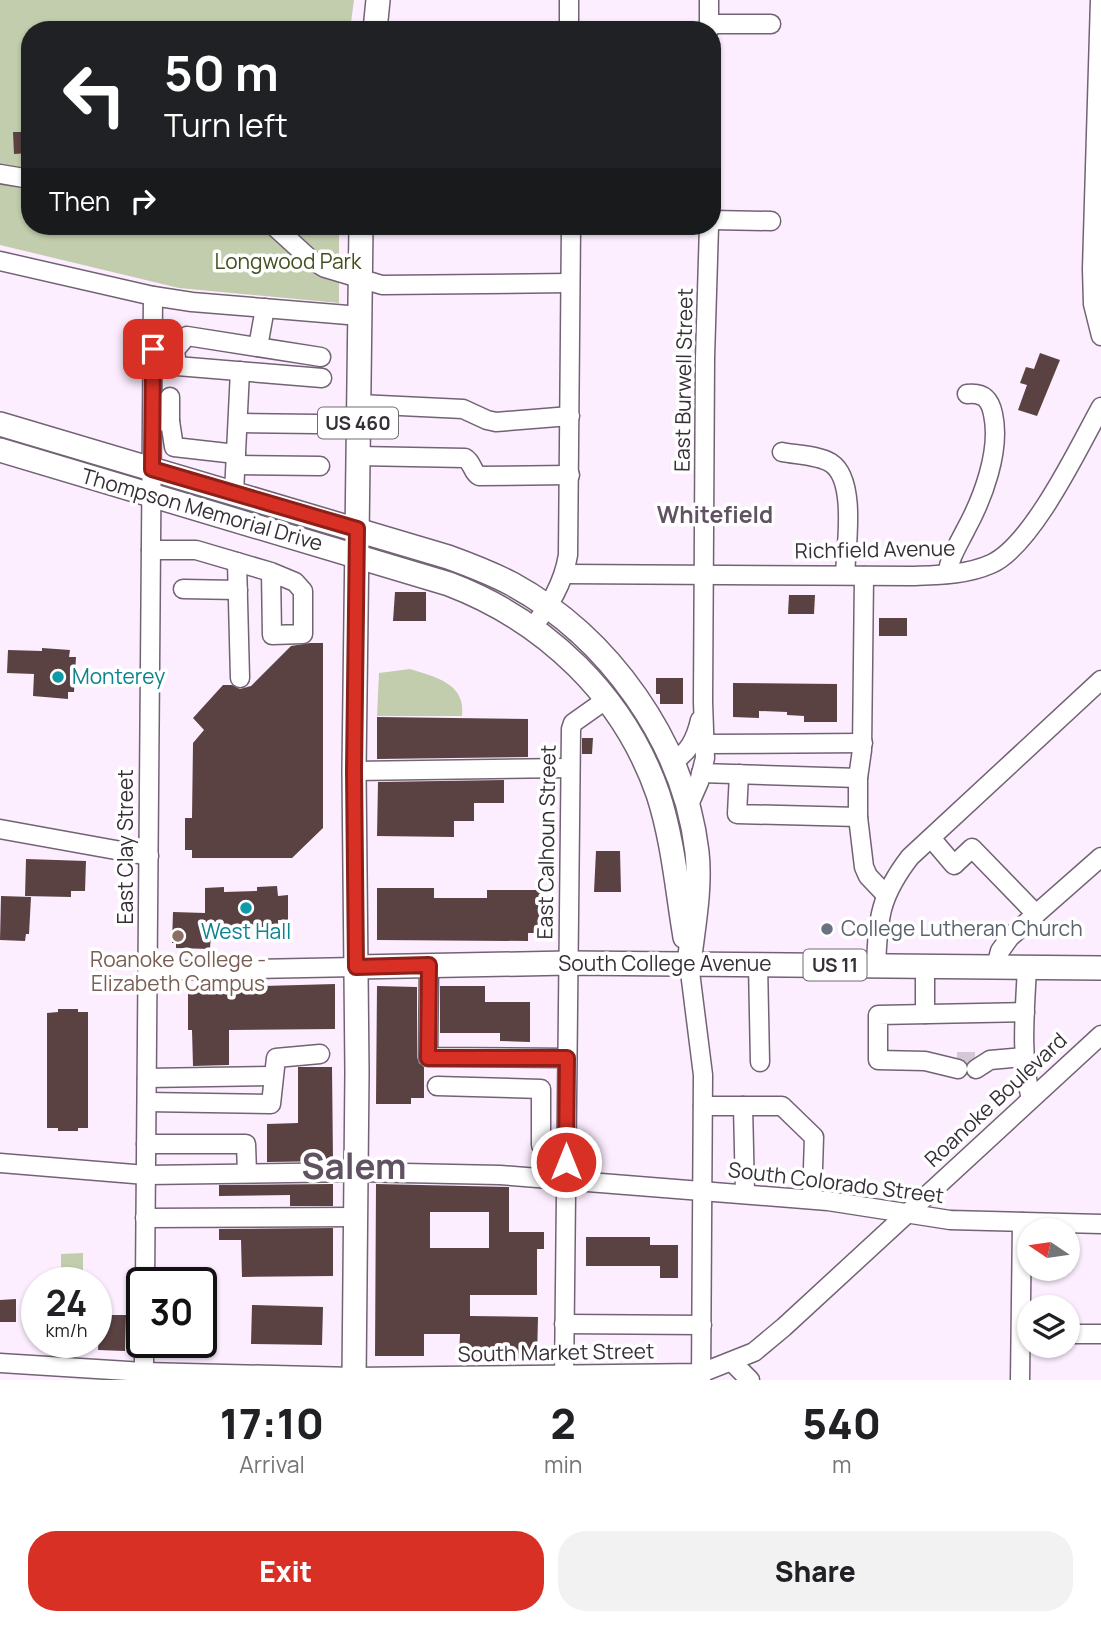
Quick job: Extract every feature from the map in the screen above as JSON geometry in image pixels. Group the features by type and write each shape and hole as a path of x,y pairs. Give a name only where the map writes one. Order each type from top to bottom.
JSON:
{"main road":[{"path":"375,21 378,0"},
{"name":"US 460","path":"356,967 354,771 361,235"},
{"name":"Thompson Memorial Drive","path":"0,424 448,557 485,571 547,607 598,649 619,674 640,702 672,762 688,807 697,853 697,897 689,964"},
{"name":"Thompson Memorial Drive","path":"0,450 357,555 467,591 533,627 564,652 607,699 645,763 658,795 670,846 689,964"},
{"name":"South College Avenue","path":"356,967 568,963 1101,968"},
{"path":"354,1378 356,967"}],"street":[{"path":"569,0 569,21"},
{"path":"709,0 709,21"},
{"path":"1100,0 1092,270 1093,304 1101,336"},
{"path":"721,26 771,24"},
{"path":"0,174 21,177"},
{"path":"721,220 771,221"},
{"path":"284,235 310,259 325,268 382,285 570,283"},
{"path":"533,627 559,590 568,555 571,235"},
{"name":"East Burwell Street","path":"688,807 701,773 705,744 705,358 709,235"},
{"path":"0,261 153,296 360,316"},
{"path":"153,296 153,349 161,421 174,447 236,459 320,466"},
{"path":"258,347 265,308"},
{"path":"321,357 187,336 175,350 177,366 322,379"},
{"path":"153,349 175,350"},
{"path":"234,494 240,371"},
{"path":"947,574 954,551 982,494 989,471 994,437 995,420 988,400 983,395 967,394"},
{"path":"161,421 170,397"},
{"path":"359,404 463,409 496,422 570,416"},
{"name":"Richfield Avenue","path":"565,574 864,576 972,571 993,564 1021,539 1045,506 1101,407"},
{"name":"East Clay Street","path":"145,1267 152,469 161,421"},
{"path":"238,423 316,425"},
{"path":"782,452 823,459 834,465 842,474 848,494 845,575"},
{"path":"358,456 465,457 479,476 569,475"},
{"path":"151,550 196,550 271,572"},
{"path":"237,562 240,678"},
{"path":"864,576 863,743 858,778 858,817 864,867 868,876 886,895"},
{"path":"183,589 238,590"},
{"path":"876,965 877,925 886,895 910,857 1101,680"},
{"name":"East Calhoun Street","path":"564,1378 571,729 573,723 607,699"},
{"name":"East Burwell Street","path":"672,762 687,751 694,741 703,702"},
{"path":"705,744 863,743"},
{"path":"354,771 570,768"},
{"path":"701,773 858,778"},
{"path":"738,774 737,814 858,817"},
{"path":"0,829 149,856"},
{"path":"931,838 954,865 972,848 1036,914"},
{"path":"996,966 1000,951 1010,937 1101,857"},
{"path":"689,964 703,1075 701,1376"},
{"path":"758,964 760,1062"},
{"path":"429,965 428,1058 567,1058"},
{"path":"925,965 925,1014"},
{"path":"148,971 356,967"},
{"path":"1027,967 1024,1057 1031,1099"},
{"path":"1024,1057 970,1061 943,1055 925,1061 877,1060 878,1015 1025,1012"},
{"name":"Roanoke Boulevard","path":"732,1362 754,1352 784,1327 1101,1035"},
{"path":"147,1102 271,1104 275,1058 320,1054"},
{"path":"147,1078 273,1076"},
{"path":"437,1086 541,1089 541,1145 566,1146"},
{"path":"541,1099 566,1099"},
{"path":"703,1106 782,1105 814,1137 812,1199"},
{"path":"743,1106 745,1193"},
{"path":"146,1144 246,1144 247,1174"},
{"name":"South Colorado Street","path":"0,1163 146,1175 356,1172 500,1175 812,1199 950,1220 1017,1222"},
{"path":"145,1218 355,1217"},
{"name":"South Colorado Street","path":"1080,1222 1099,1222"},
{"path":"564,1324 702,1325"},
{"path":"1080,1334 1101,1334"},
{"path":"144,1358 144,1376"},
{"path":"1020,1380 1022,1358"},
{"path":"732,1362 750,1380"},
{"name":"South Market Street","path":"0,1363 144,1376 564,1378 701,1376 732,1362"}],"green space":[{"name":"Longwood Park","path":"0,0 354,0 351,21 21,21 21,235 339,235 339,303 179,288 0,245"},
{"path":"410,669 447,683 454,689 462,705 462,716 377,716 379,673"},
{"path":"83,1253 83,1267 61,1267 61,1254"}],"building":[{"path":"13,132 21,132 21,154 14,154"},
{"path":"1040,353 1060,360 1037,416 1018,410 1027,385 1020,383 1026,367 1034,369"},
{"path":"395,592 426,592 426,621 393,621"},
{"path":"789,595 815,595 814,614 788,614"},
{"path":"879,618 907,618 907,636 879,636"},
{"path":"323,643 323,828 292,858 192,858 192,850 185,850 185,818 192,818 193,743 204,730 193,718 223,685 240,689 251,686 291,646"},
{"name":"Monterey","path":"42,648 70,650 69,657 76,657 74,692 68,692 68,699 33,696 34,674 7,673 8,650 42,651"},
{"path":"656,678 683,678 683,704 660,704 660,694 656,694"},
{"path":"733,683 837,684 837,722 804,722 804,716 787,715 787,712 759,711 759,718 733,717"},
{"path":"377,717 528,719 528,757 377,759"},
{"path":"582,738 593,738 592,754 582,754"},
{"path":"504,780 504,803 474,803 474,821 454,821 454,837 377,836 378,782"},
{"path":"596,851 620,851 621,892 594,892"},
{"path":"26,859 86,861 85,891 71,891 71,897 25,896"},
{"name":"West Hall","path":"277,886 278,896 288,895 288,920 278,920 278,931 257,931 257,926 225,927 225,932 211,932 210,949 176,948 176,943 172,943 173,912 205,913 205,888 224,887 224,892 257,891 257,887"},
{"path":"377,888 434,888 434,898 487,898 487,890 545,890 547,933 528,933 528,941 377,940"},
{"path":"1,896 31,897 29,934 26,934 25,941 0,940"},
{"path":"335,984 335,1029 229,1030 229,1065 193,1066 192,1030 188,1030 188,988"},
{"path":"377,986 417,987 417,1057 424,1067 424,1098 411,1098 411,1104 376,1104"},
{"path":"440,986 485,986 485,1002 530,1002 530,1042 500,1041 500,1033 440,1033"},
{"path":"58,1009 88,1012 88,1128 78,1128 78,1131 47,1128 47,1013 58,1012"},
{"path":"298,1067 332,1067 333,1161 267,1162 267,1124 298,1123"},
{"path":"333,1184 333,1206 290,1206 290,1195 219,1196 219,1185"},
{"path":"376,1184 509,1187 509,1232 544,1232 544,1249 537,1249 537,1295 470,1295 470,1316 538,1317 537,1359 459,1358 460,1334 424,1334 424,1356 375,1356","holes":["430,1212 489,1212 489,1248 430,1248"]},
{"path":"333,1228 333,1276 242,1277 241,1240 219,1240 219,1229"},
{"path":"586,1237 650,1237 650,1245 678,1245 678,1278 660,1278 660,1266 586,1266"},
{"path":"16,1299 16,1322 0,1322 0,1300"},
{"path":"252,1305 323,1307 322,1345 251,1344"},
{"path":"112,1315 126,1315 125,1351 112,1351"}],"tunnel":[{"path":"957,1061 976,1061"}],"place":[{"name":"Monterey","path":"58,677"},
{"name":"West Hall","path":"246,908"},
{"name":"College Lutheran Church","path":"827,929"},
{"name":"Roanoke College - Elizabeth Campus","path":"178,936"}],"district":[{"name":"Whitefield","path":"715,515"},
{"name":"Salem","path":"354,1167"}],"route":[{"path":"153,349 152,469 357,529 354,771 356,967 429,965 428,1058 567,1058 566,1162"}]}
